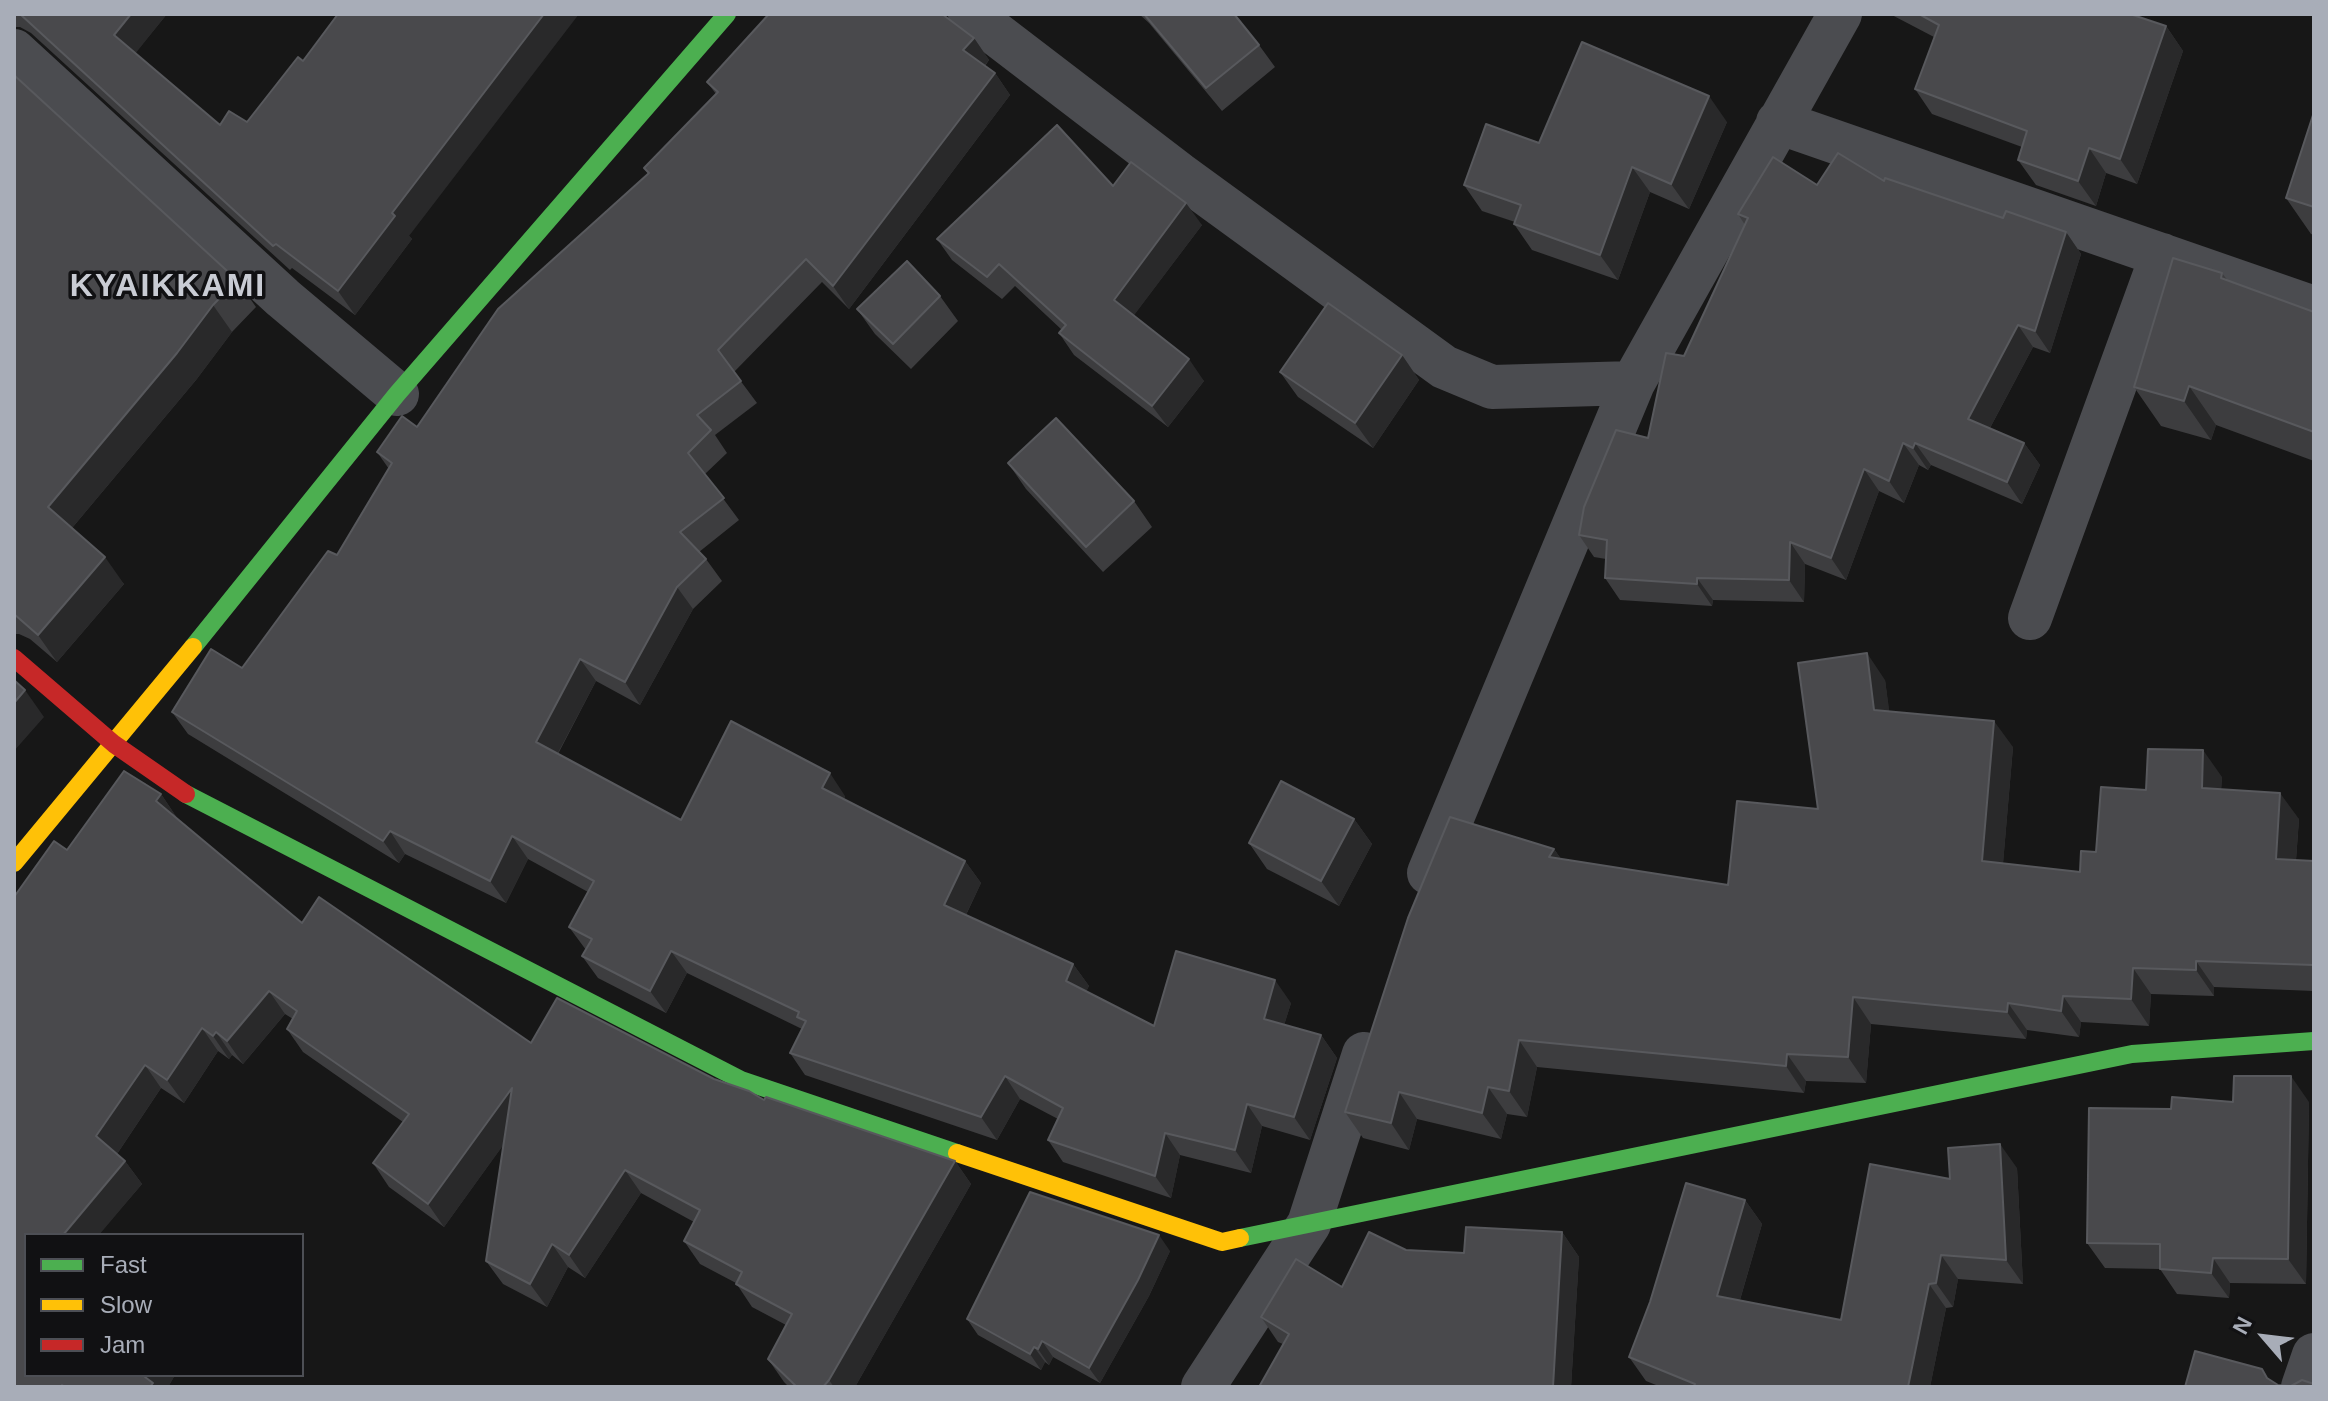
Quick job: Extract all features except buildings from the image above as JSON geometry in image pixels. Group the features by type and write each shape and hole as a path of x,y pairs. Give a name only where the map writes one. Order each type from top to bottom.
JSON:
{"street":[{"path":"14,863 397,394 727,14"},
{"path":"970,14 1179,174 1444,367 1492,387 1633,383"},
{"path":"1415,907 1633,383 1840,14"},
{"path":"14,51 283,298 397,394"},
{"path":"1778,122 2314,308"},
{"path":"2030,618 2162,255"},
{"path":"14,658 114,744 176,789 741,1080 1222,1242 2132,1054 2314,1041"},
{"path":"1203,1387 1309,1224 1378,1012"},
{"path":"2303,1387 2314,1355"}],"traffic: fast":[{"path":"193,647 397,394 727,14"},
{"path":"186,794 741,1080 957,1153"},
{"path":"1240,1238 2132,1054 2314,1041"}],"traffic: slow":[{"path":"14,863 193,647"},
{"path":"957,1153 1222,1242 1240,1238"}],"traffic: jam":[{"path":"14,658 114,744 186,794"}],"district":[{"name":"KYAIKKAMI","path":"168,287"}]}
